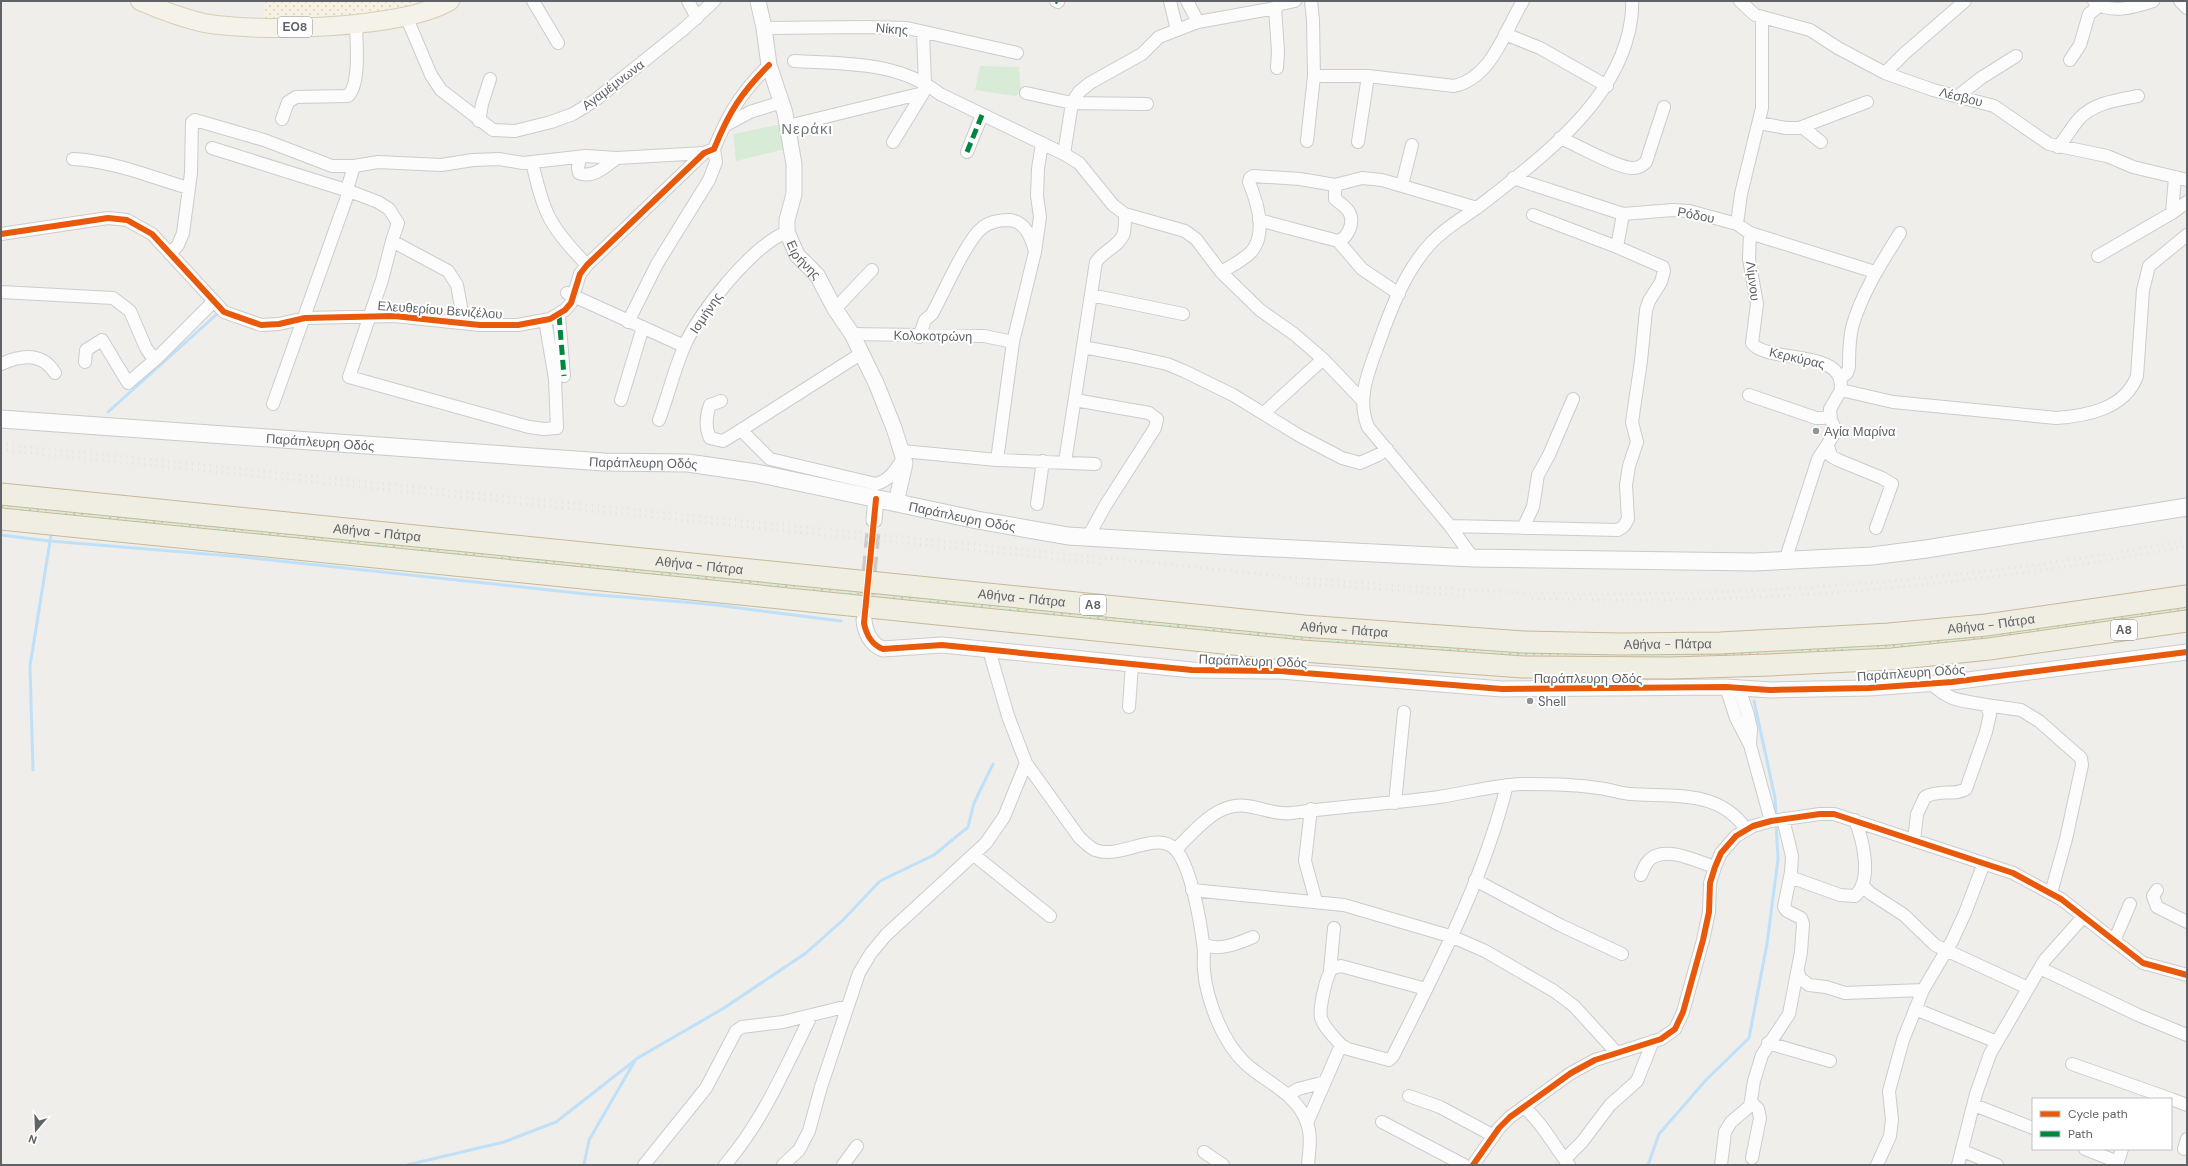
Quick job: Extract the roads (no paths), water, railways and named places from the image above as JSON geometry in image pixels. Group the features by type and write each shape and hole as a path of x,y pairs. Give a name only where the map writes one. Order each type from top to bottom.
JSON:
{"highway":[{"name":"Αθήνα - Πάτρα","path":"1,494 1304,626 1535,643 1720,643 1889,634 1986,625 2187,596"},
{"name":"Αθήνα - Πάτρα","path":"1,519 1296,650 1529,667 1615,669 1721,667 1892,659 1989,649 2187,621"}],"main road":[{"name":"ΕΟ8","path":"140,1 184,18 225,26 284,28 356,24 406,16 432,9 450,1"},
{"name":"Παράπλευρη Οδός","path":"1,419 604,462 688,463 756,473 1032,531 1088,537 1473,558 1785,561 1872,556 1926,549 2187,507"}],"street":[{"path":"533,1 558,43"},
{"path":"688,1 697,18"},
{"name":"Αγαμέμνωνα","path":"479,121 493,130 515,131 532,128 573,114 614,87 697,18 714,1"},
{"path":"1170,1 1177,30"},
{"path":"1187,1 1198,22"},
{"path":"1064,154 1072,103 1079,92 1094,80 1142,54 1159,37 1198,22 1275,8 1281,4 1295,1"},
{"path":"1307,141 1314,76 1313,20 1311,1"},
{"path":"1314,76 1368,76 1454,86 1462,84 1485,67 1523,1"},
{"path":"1473,558 1450,526 1368,427 1364,416 1362,400 1367,374 1399,294 1414,265 1432,242 1444,231 1477,208 1573,127 1607,86 1624,49 1632,14 1632,1"},
{"name":"Λέσβου","path":"1740,1 1745,8 1762,18 1800,26 1810,30 1838,48 1885,73 1933,90 1994,106 2026,126 2038,137 2058,147 2107,156 2134,166 2187,180"},
{"path":"1885,73 1905,53 1965,1"},
{"path":"2070,60 2080,45 2089,14 2096,3 2131,8 2153,1"},
{"path":"2180,1 2187,8"},
{"name":"Ειρήνης","path":"759,2 769,64 782,102 788,126 795,181 787,232 797,255 817,275 862,353 903,454 904,468 896,503"},
{"path":"1275,8 1278,51 1277,68"},
{"path":"406,16 436,83 479,121"},
{"path":"1737,224 1741,194 1758,122 1763,87 1762,18"},
{"path":"282,119 288,102 296,97 348,96 351,92 356,76 356,24"},
{"name":"Νίκης","path":"764,28 906,28 1017,53"},
{"path":"893,142 924,88 923,33"},
{"path":"1505,34 1540,48 1607,86"},
{"path":"1958,96 1981,78 2016,56"},
{"path":"794,61 869,65 896,71 924,88 940,94 1064,154 1079,163 1108,200 1125,214 1185,231 1196,239 1221,272 1260,310 1294,334 1323,359 1362,400"},
{"name":"Ελευθερίου Βενιζέλου","path":"1,234 108,218 127,220 152,234 224,312 261,325 279,324 305,318 349,319 370,316 394,316 464,323 518,325 545,320 559,315 571,303 570,295 580,274 587,265 709,151 739,97 769,64"},
{"path":"1358,142 1368,76"},
{"path":"479,121 482,104 490,79"},
{"path":"788,126 924,88"},
{"path":"1026,93 1072,103 1147,104"},
{"path":"2058,147 2079,119 2091,110 2108,102 2138,96"},
{"path":"724,126 750,112 782,102"},
{"path":"1758,122 1786,128 1802,127 1866,102"},
{"path":"1560,138 1622,166 1633,168 1642,166 1646,162 1664,107"},
{"path":"968,152 982,115"},
{"path":"170,254 178,245 183,233 188,188 192,122 195,120 283,146 332,166 354,166 378,162 441,165 474,160 499,159 532,162 580,157 617,158 709,151 716,162 709,180 657,264 628,322"},
{"path":"1802,127 1821,142"},
{"path":"997,460 1013,342 1036,252 1040,217 1037,196 1038,169 1042,143"},
{"path":"1402,185 1412,145"},
{"path":"212,148 349,191 378,202 389,209 397,219 398,223 370,316 349,377 487,416 544,430 558,428 555,378 545,320"},
{"path":"580,157 578,168 579,173 583,174 599,171 617,158"},
{"path":"73,159 93,160 118,166 188,188"},
{"path":"532,162 542,203 552,226 561,238 587,265"},
{"path":"273,404 305,318 316,279 349,191 348,186 354,166"},
{"path":"1221,272 1252,250 1260,228 1257,204 1249,182 1250,178 1253,176 1300,179 1335,185 1362,178 1402,185 1477,208"},
{"path":"2172,213 2175,177"},
{"name":"Ρόδου","path":"1513,178 1623,214 1673,210 1690,211 1737,224 1750,233 1875,272"},
{"path":"1335,185 1335,199 1349,212 1352,220 1346,236 1338,241"},
{"path":"2098,256 2172,213 2187,202"},
{"path":"1064,462 1096,262 1103,253 1120,240 1124,233 1125,214"},
{"path":"1616,247 1623,214"},
{"path":"1450,526 1618,530 1624,526 1628,519 1626,485 1629,466 1637,442 1632,422 1641,361 1646,310 1649,301 1661,282 1664,271 1663,268 1657,264 1533,215"},
{"path":"919,337 925,320 936,308 971,240 984,226 1002,220 1019,223 1024,227 1036,252"},
{"path":"1259,220 1338,241 1365,272 1399,294"},
{"name":"Ισμήνης","path":"659,420 684,346 712,303 726,285 763,246 776,236 787,232"},
{"name":"Λίμνου","path":"1750,233 1749,259 1757,304 1752,343 1759,350"},
{"path":"1840,378 1847,373 1849,367 1853,325 1875,272 1900,233"},
{"path":"1785,561 1818,459 1828,446 1836,431 1830,416 1830,409 1841,390 1893,402 2056,418 2075,417 2112,404 2126,395 2133,386 2136,376 2143,290 2149,266 2187,235"},
{"path":"392,241 448,271 456,285 464,323"},
{"path":"835,308 872,270"},
{"path":"1,292 113,298 130,311 146,348 150,354 157,358"},
{"path":"1091,294 1183,314"},
{"path":"570,295 684,346"},
{"path":"85,362 86,350 102,340 128,383 157,358 214,302"},
{"path":"559,315 564,376"},
{"path":"621,400 643,327"},
{"name":"Κολοκοτρώνη","path":"852,334 919,337 984,336 1013,342"},
{"path":"1083,347 1167,364 1201,379 1264,413 1300,436 1342,458 1360,463 1369,460 1387,449"},
{"name":"Κερκύρας","path":"1759,350 1795,356 1831,366 1840,378 1841,390"},
{"path":"721,401 710,405 707,426 710,438 723,441 862,353"},
{"path":"1,364 16,358 31,356 45,361 55,373"},
{"path":"1264,413 1323,359"},
{"path":"1748,395 1816,418 1830,416"},
{"path":"1523,528 1533,507 1538,475 1549,455 1573,399"},
{"path":"1075,400 1143,412 1153,415 1157,419 1155,428 1105,506 1088,537"},
{"path":"741,430 770,459 876,484 885,482 896,471 903,454 1095,464"},
{"path":"1828,446 1831,456 1890,482 1892,490 1876,528"},
{"path":"1037,504 1043,461"},
{"path":"874,520 876,499"},
{"name":"Παράπλευρη Οδός","path":"864,620 868,635 877,646 883,649 942,645 1206,671 1280,671 1502,689 1732,688 1770,690 1869,688 1931,683 2187,652"},
{"path":"989,650 1008,716 1026,763 1079,837 1095,850 1116,852 1154,842 1168,844 1176,849 1183,860 1192,890 1204,944 1204,971 1216,1019 1224,1036 1245,1064 1288,1095 1299,1107 1307,1123 1310,1138 1308,1165"},
{"path":"1129,707 1132,664"},
{"path":"1931,683 1942,694 1951,699 2021,710 2039,721 2081,758 2082,765 2066,839 2051,893"},
{"path":"1732,688 1736,718 1750,745 1771,821"},
{"path":"1914,841 1917,814 1925,797 1938,792 1961,792 1966,789 1986,732 1990,714 1986,705"},
{"path":"1395,803 1404,712"},
{"path":"784,1165 799,1150 809,1131 820,1087 859,973 878,944 974,855 996,831 1004,817 1026,763"},
{"path":"1176,849 1217,812 1231,806 1243,805 1286,813 1311,809 1395,803 1507,785 1546,784 1597,787 1624,793 1647,795 1684,795 1701,799 1729,812 1740,820 1746,829"},
{"path":"1334,928 1330,971 1320,1016 1323,1022 1342,1045 1348,1049 1390,1060 1453,937 1497,821 1507,785"},
{"path":"1311,809 1305,861 1316,901"},
{"path":"1473,1165 1510,1117 1580,1068 1616,1052 1653,1041 1671,1033 1680,1017 1703,940 1709,912 1710,883 1721,853 1728,844 1746,829 1771,821 1828,813 1855,820 2013,873 2051,893 2115,939 2144,963 2157,968 2186,972"},
{"path":"1721,1165 1725,1132 1728,1126 1748,1109 1751,1102 1758,1066 1768,1043 1778,1033 1789,1014 1798,972 1803,924 1801,918 1787,911 1784,907 1790,877 1792,856 1783,819"},
{"path":"1790,877 1848,896 1855,896 1861,891 1865,850 1862,836 1855,820"},
{"path":"1641,875 1646,863 1652,857 1659,854 1688,858 1715,867"},
{"path":"974,855 1050,916"},
{"path":"1877,1165 1890,1136 1892,1120 1889,1091 1893,1070 1923,990 1946,951 1965,913 1984,863"},
{"path":"1475,880 1560,925 1622,954"},
{"path":"1862,885 1870,893 1904,915 1935,945 2028,988"},
{"path":"1192,890 1316,901 1344,905 1453,937 1485,951 1554,991 1574,1006 1616,1052"},
{"path":"2157,890 2153,896 2157,907 2187,922"},
{"path":"2115,939 2130,904"},
{"path":"1958,1165 1986,1065 1997,1042 2040,968 2083,917"},
{"path":"1204,944 1208,947 1226,946 1240,943 1253,937"},
{"path":"1330,971 1333,968 1341,966 1426,989"},
{"path":"2040,968 2138,1015 2187,1035"},
{"path":"1798,972 1800,978 1809,985 1826,987 1845,993 1923,990"},
{"path":"644,1165 706,1088 736,1031 742,1027 811,1016 848,1006"},
{"path":"1915,1009 1997,1042"},
{"path":"725,1165 745,1141 759,1120 811,1016"},
{"path":"1524,1107 1540,1121 1567,1162 1610,1105 1637,1080 1653,1041"},
{"path":"1768,1043 1830,1061"},
{"path":"1307,1123 1342,1045"},
{"path":"2072,1064 2138,1094 2164,1098"},
{"path":"1288,1095 1298,1088 1325,1082"},
{"path":"1409,1096 1440,1107 1494,1136"},
{"path":"2172,1099 2187,1105"},
{"path":"1751,1102 1758,1109 1760,1118 1752,1158"},
{"path":"1974,1105 2032,1128"},
{"path":"1382,1122 1464,1165"},
{"path":"843,1165 857,1146"},
{"path":"2088,1150 2118,1164 2122,1150"},
{"path":"1963,1151 1997,1165"},
{"path":"1204,1152 1223,1165"}],"waterway":[{"path":"108,412 216,315"},
{"path":"1,535 50,541 243,557 586,594 708,604 841,621"},
{"path":"33,770 30,666 51,535"},
{"path":"1754,701 1775,798 1776,817"},
{"path":"584,1165 589,1140 636,1059 724,1008 806,953 843,920 880,881 934,855 968,827 974,803 993,764"},
{"path":"1648,1165 1659,1134 1706,1080 1749,1038 1767,944 1778,859 1776,823"},
{"path":"407,1165 504,1142 556,1122 634,1061"}],"tunnel":[{"path":"865,617 874,520"}],"railway":[{"path":"1,444 1301,578 1508,592 1655,594 1884,582 2036,565 2187,540"},
{"path":"1,450 1105,564"},
{"path":"1532,598 1614,600 1696,599 1779,596 1861,590 1943,583 2024,573 2187,546"},
{"path":"1296,583 1468,596"}],"place":[{"name":"Αγία Μαρίνα","path":"1816,431"},
{"name":"Shell","path":"1530,701"}],"district":[{"name":"Νεράκι","path":"807,129"}]}
